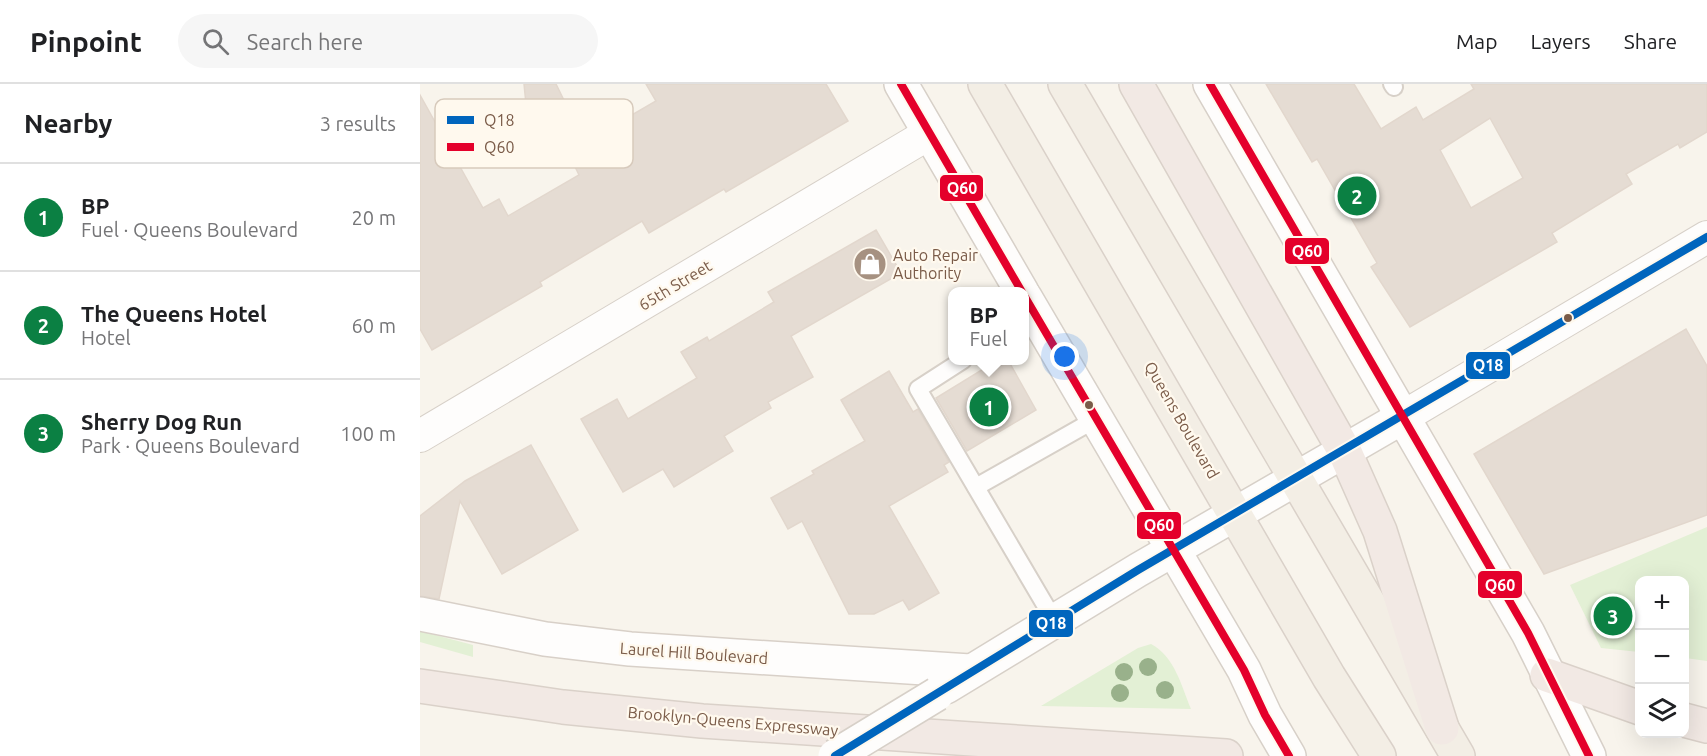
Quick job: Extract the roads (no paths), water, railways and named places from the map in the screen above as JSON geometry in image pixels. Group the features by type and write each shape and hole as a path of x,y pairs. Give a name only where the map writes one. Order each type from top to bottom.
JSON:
{"highway":[{"path":"1136,84 1344,450 1380,531 1442,728"},
{"path":"1547,675 1635,706"},
{"name":"Brooklyn-Queens Expressway","path":"420,686 563,707 702,721 1226,756"},
{"path":"1689,721 1707,726"}],"main road":[{"name":"Queens Boulevard","path":"986,84 1355,721 1379,756"},
{"path":"1065,84 1458,756"},
{"path":"1355,721 1369,756"}],"street":[{"path":"901,84 1016,287"},
{"path":"1210,84 1528,633 1585,747"},
{"name":"65th Street","path":"420,436 930,133"},
{"path":"835,756 937,694 970,671 1173,549 1403,417 1707,237"},
{"path":"1029,309 1244,670 1265,715 1289,756"},
{"name":"Laurel Hill Boulevard","path":"420,614 545,639 630,649 970,671"},
{"path":"1265,715 1266,756"}],"lane":[{"path":"955,365 918,389 1054,621"},
{"path":"976,487 1096,419"}],"place":[{"name":"The Queens Hotel","path":"1357,196"},
{"name":"Auto Repair Authority","path":"870,264"},
{"name":"BP","path":"989,407"},
{"name":"Sherry Dog Run","path":"1613,616"}]}
